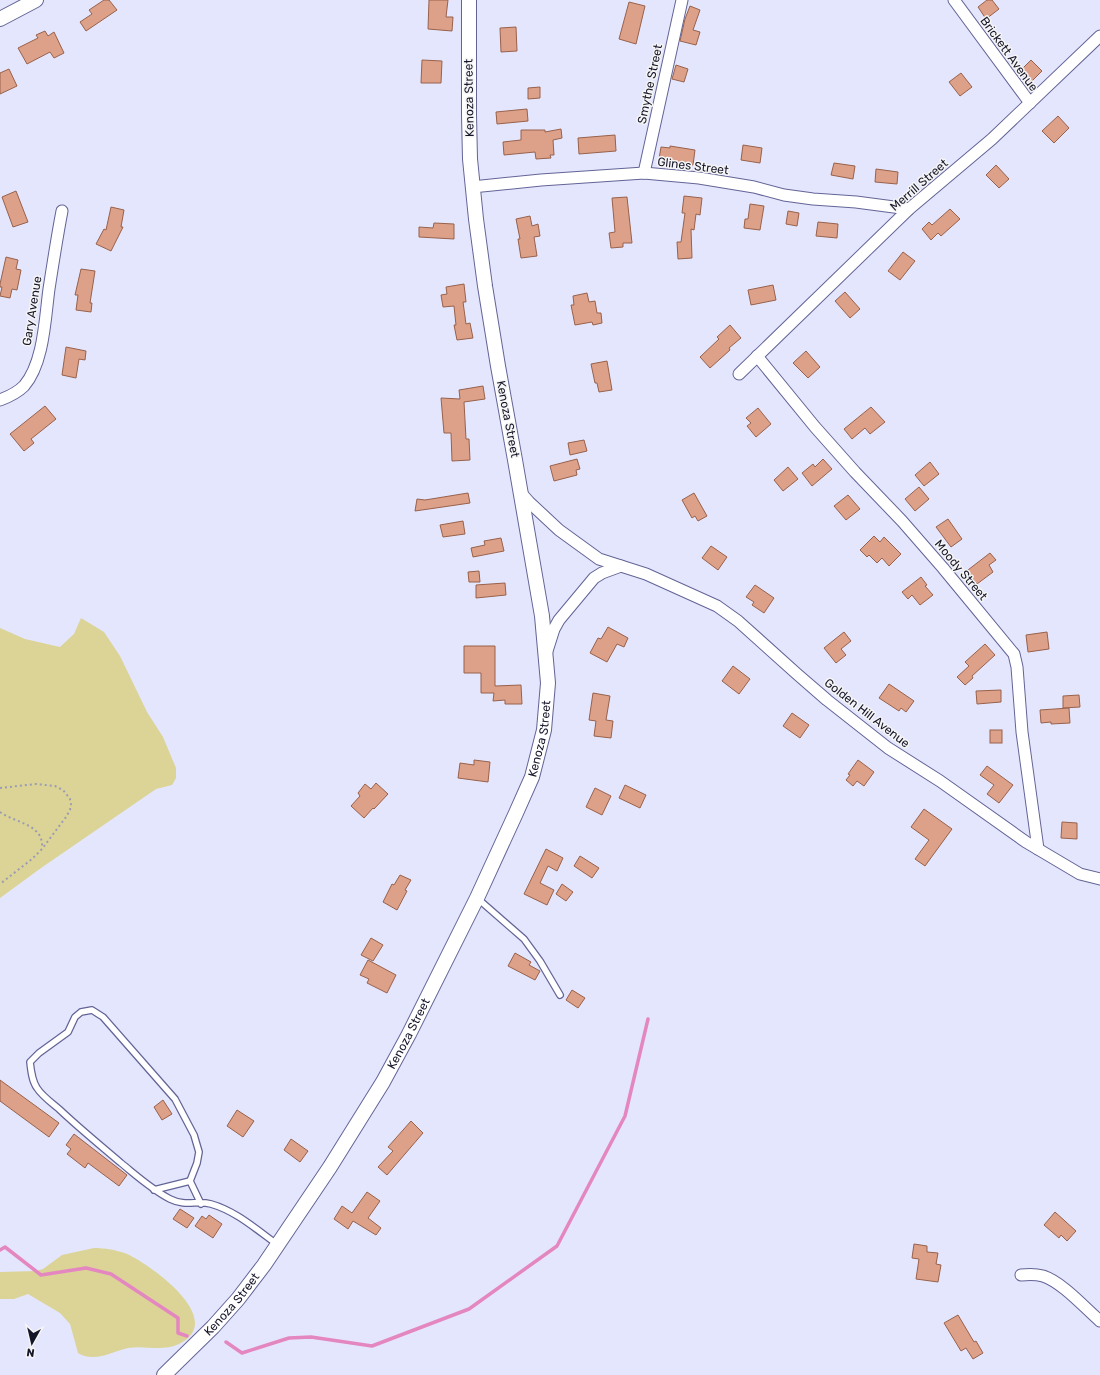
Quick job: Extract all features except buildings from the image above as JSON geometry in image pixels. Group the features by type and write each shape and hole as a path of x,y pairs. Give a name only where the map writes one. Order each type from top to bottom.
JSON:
{"street":[{"path":"1,15 36,0"},
{"name":"Kenoza Street","path":"164,1375 195,1345 238,1299 278,1245 330,1167 383,1082 409,1034 477,898 532,777 544,730 548,683 541,608 484,286 472,187 469,115 469,0"},
{"name":"Smythe Street","path":"644,173 682,0"},
{"name":"Brickett Avenue","path":"954,0 1030,103"},
{"name":"Merrill Street","path":"739,374 909,209 992,139 1100,36"},
{"name":"Glines Street","path":"472,187 541,180 644,173 699,178 813,199 856,202 909,209"},
{"name":"Gary Avenue","path":"0,400 8,397 24,386 37,359 42,340 62,211"},
{"name":"Moody Street","path":"757,356 815,427 938,562 1014,654 1017,666 1022,732 1038,849"},
{"name":"Golden Hill Avenue","path":"521,494 559,530 599,559 646,574 717,606 738,621 796,674 888,748 1038,849 1080,874 1100,879"},
{"path":"546,653 554,629 559,620 594,578 602,573 621,566"},
{"path":"1022,1276 1031,1274 1044,1276 1054,1281 1100,1321"}],"lane":[{"path":"477,898 524,939 540,961 560,995"},
{"path":"201,1204 190,1181 197,1163 199,1152 194,1135 175,1099 102,1017 92,1010 81,1012 75,1017 68,1032 39,1053 30,1062 32,1077 37,1089 78,1127 154,1190 171,1200 185,1204 201,1204 210,1203 223,1208 243,1220 278,1245"},
{"path":"154,1190 190,1181"}],"path":[{"path":"0,788 42,784 55,786 63,790 70,799 70,810 42,849 32,859 0,884"},
{"path":"0,812 33,828 38,833 42,841 42,849"}],"shaded area":[{"path":"81,618 104,632 120,656 147,712 163,737 176,768 176,778 172,785 156,789 0,898 0,628 25,639 60,647 74,634"},
{"path":"94,1248 119,1251 127,1254 152,1269 167,1281 180,1294 190,1308 195,1321 192,1334 179,1344 166,1348 134,1347 103,1356 84,1356 78,1353 70,1324 60,1313 28,1294 14,1299 0,1299 0,1272 36,1271 43,1269 62,1255"}],"waterway":[{"path":"226,1342 242,1353 289,1338 311,1337 372,1346 469,1309 557,1246 625,1116 648,1019"},
{"path":"0,1250 5,1247 41,1275 86,1268 111,1274 178,1318 178,1333 187,1336"}]}
